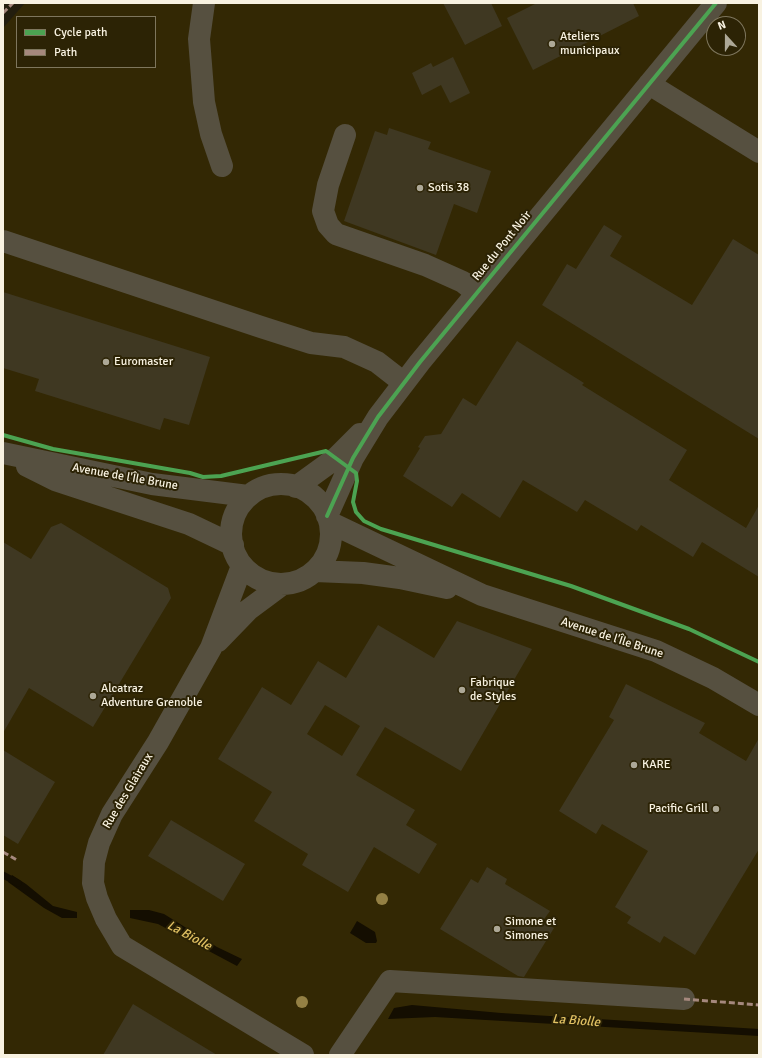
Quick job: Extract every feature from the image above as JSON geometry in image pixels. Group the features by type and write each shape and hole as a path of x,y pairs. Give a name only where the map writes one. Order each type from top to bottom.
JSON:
{"street":[{"path":"204,3 199,39 204,102 210,134 222,166"},
{"name":"Rue du Pont Noir","path":"329,520 353,458 378,417 477,293 716,3"},
{"path":"649,84 759,152"},
{"path":"345,136 326,192 323,211 328,225 336,234 425,265 463,282 477,293"},
{"path":"3,241 311,343 344,347 377,362 404,383"},
{"name":"Rue du Pont Noir","path":"296,487 336,458 378,417"},
{"name":"Avenue de l'Île Brune","path":"3,454 152,484 248,496"},
{"name":"Avenue de l'Île Brune","path":"3,454 55,480 189,524 233,545"},
{"path":"285,484 296,487 314,497 323,507 329,520 329,546 324,559 315,571 300,580 283,584 268,582 254,576 242,566 234,552 230,532 233,518 239,507 248,496 270,486 285,484"},
{"name":"Avenue de l'Île Brune","path":"329,520 482,595"},
{"name":"Rue des Glairaux","path":"242,566 211,648 158,742 112,814 98,844 94,862 93,883 97,898 106,919 122,946 303,1055"},
{"name":"Avenue de l'Île Brune","path":"315,571 363,573 400,578 482,595 656,651 713,678 759,705"},
{"name":"Rue des Glairaux","path":"211,648 248,610 283,584"},
{"path":"340,1055 390,981 684,999"}],"shaded area":[{"path":"25,3 759,3 759,1055 3,1055 3,28"}],"water":[{"path":"12,875 26,884 53,906 77,912 77,918 62,918 44,908 8,882"},
{"path":"130,910 149,910 164,914 217,947 242,959 237,966 158,924 130,918"},
{"path":"357,921 375,932 376,943 366,943 350,933"},
{"path":"412,1005 501,1013 759,1029 759,1036 435,1017 388,1019 394,1008"}],"building":[{"path":"443,3 491,3 502,26 465,45"},
{"name":"Ateliers municipaux","path":"537,3 633,3 639,16 533,70 507,18"},
{"path":"453,57 470,93 450,103 441,85 422,95 412,73 431,63 433,67"},
{"name":"Sotis 38","path":"389,128 431,142 428,149 491,171 477,213 454,204 436,255 344,221 375,131 387,135"},
{"path":"604,225 622,236 610,256 692,305 733,239 759,255 759,439 542,305 567,264 576,269"},
{"name":"Euromaster","path":"3,292 210,357 189,425 164,418 160,430 35,391 39,379 3,368"},
{"path":"517,341 584,383 582,385 687,450 669,480 746,528 759,505 759,577 702,542 693,557 641,525 637,531 585,500 577,512 523,480 500,518 462,493 452,507 403,476 420,448 418,447 425,436 441,434 463,398 476,406"},
{"path":"61,523 168,588 171,598 93,727 29,688 3,733 3,542 31,559 51,527"},
{"path":"457,621 532,649 461,771 385,727 356,775 415,810 406,825 437,844 419,874 374,847 348,892 302,865 308,854 254,821 272,792 218,759 262,687 291,705 318,661 346,678 378,625 434,658","holes":["325,705 360,726 342,756 307,734"]},
{"path":"626,684 705,723 699,733 746,761 759,738 759,849 695,955 664,936 660,943 627,923 631,917 615,907 648,851 602,824 596,834 559,811 614,720 609,717"},
{"path":"3,750 55,782 18,844 3,835"},
{"path":"171,820 245,864 223,901 148,856"},
{"name":"Simone et Simones","path":"487,867 507,879 505,884 550,911 542,922 554,928 524,977 518,976 440,929 471,879 478,883"},
{"path":"133,1004 217,1055 103,1055"}],"waterway":[{"name":"La Biolle","path":"3,875 18,883"}],"marked path":[{"path":"3,13 13,3"},
{"path":"3,852 17,860"},
{"path":"684,999 759,1005"}],"cycle path":[{"path":"327,516 353,458 378,417 420,362 716,3"},
{"path":"3,435 53,449 190,473 203,477 221,476 326,451 356,473 357,481 353,502 356,512 364,521 381,529 571,586 689,629 759,662"}],"place":[{"name":"Ateliers municipaux","path":"552,44"},
{"name":"Sotis 38","path":"420,188"},
{"name":"Euromaster","path":"106,362"},
{"name":"Fabrique de Styles","path":"462,690"},
{"name":"Alcatraz Adventure Grenoble","path":"93,696"},
{"name":"KARE","path":"634,765"},
{"name":"Pacific Grill","path":"716,809"},
{"name":"Simone et Simones","path":"497,929"}]}
